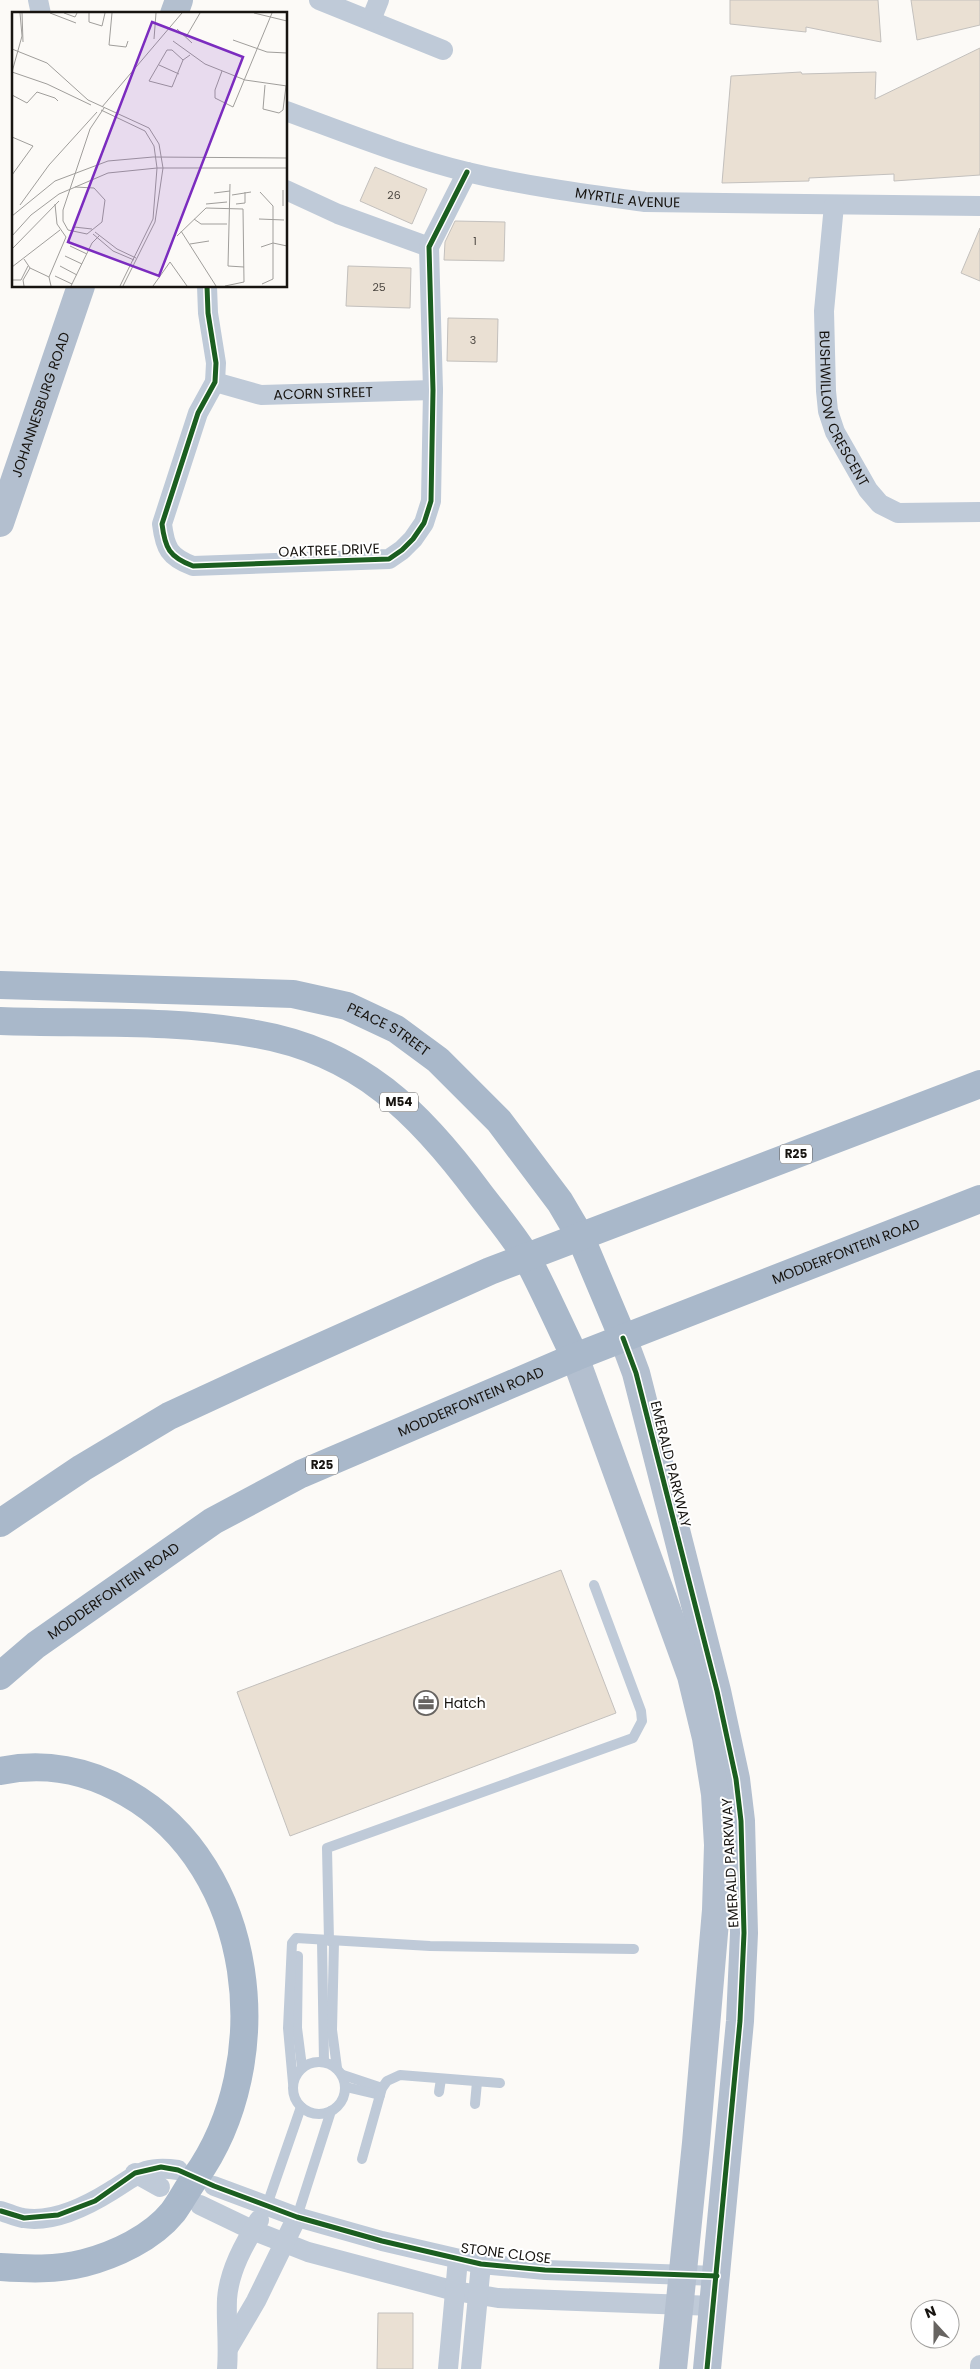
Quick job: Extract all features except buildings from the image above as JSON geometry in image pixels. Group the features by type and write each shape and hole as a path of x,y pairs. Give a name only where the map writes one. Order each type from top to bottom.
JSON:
{"main road":[{"name":"PEACE STREET","path":"0,985 294,994 347,1006 396,1029 438,1060 498,1121 560,1202 580,1236 623,1338"},
{"name":"M54","path":"8,1021 203,1026 259,1034 320,1051 366,1075 415,1115 459,1166 526,1257 575,1357"},
{"name":"R25","path":"0,1523 82,1468 169,1416 481,1275 980,1084"},
{"name":"MODDERFONTEIN ROAD","path":"0,1676 52,1634 213,1521 301,1474 575,1357 980,1199"},
{"path":"0,1771 52,1767 85,1774 115,1786 142,1801 171,1823 192,1848 210,1878 225,1912 238,1950 245,2018 242,2060 210,2175 151,2232 123,2248 83,2263 41,2270 0,2267"}],"street":[{"path":"175,12 179,0"},
{"path":"319,0 443,50"},
{"path":"371,20 379,0"},
{"name":"MYRTLE AVENUE","path":"288,112 357,137 467,172 645,202 980,206"},
{"name":"OAKTREE DRIVE","path":"207,288 208,313 216,363 215,382 198,413 162,524 164,540 170,552 179,561 193,566 388,559 402,550 424,523 431,501 433,390 429,247 467,172"},
{"path":"288,191 338,214 429,247"},
{"name":"BUSHWILLOW CRESCENT","path":"834,204 824,311 826,391 828,411 835,432 868,490 880,504 898,513 980,512"},
{"name":"JOHANNESBURG ROAD","path":"0,523 81,288"},
{"name":"ACORN STREET","path":"215,382 261,395 433,390"},
{"name":"EMERALD PARKWAY","path":"623,1338 636,1373 717,1691 736,1778 742,1821 744,1934 740,2021 707,2369"},
{"name":"EMERALD PARKWAY","path":"575,1357 691,1676 706,1738 715,1794 718,1845 716,1910 673,2369"},
{"path":"1,2211 24,2218 58,2214 94,2201 135,2174 160,2167 178,2170"},
{"path":"135,2174 160,2187"},
{"name":"STONE CLOSE","path":"210,2175 267,2205 298,2217 382,2242 481,2264 555,2270 717,2276"},
{"path":"200,2205 284,2244 455,2291 477,2295 564,2301 714,2306"},
{"path":"227,2369 229,2347 227,2299 231,2278 252,2230 267,2205"},
{"path":"229,2347 298,2217"},
{"path":"448,2369 458,2259"},
{"path":"471,2369 481,2264"}],"lane":[{"path":"298,2217 331,2111 342,2101 346,2087 340,2072 332,2030 328,1941 327,1848 633,1738 642,1721 641,1711 594,1586"},
{"path":"294,2082 302,2067 297,2028 299,1937"},
{"path":"331,2111 315,2114 301,2107 296,2099 288,2028 293,1940 299,1937 328,1941 430,1946 634,1949"},
{"path":"324,2062 328,1941"},
{"path":"302,2067 316,2061 324,2062 340,2072 381,2091"},
{"path":"362,2159 381,2091 387,2081 400,2074 500,2083"},
{"path":"439,2092 441,2079"},
{"path":"475,2104 477,2082"},
{"path":"346,2087 381,2091"},
{"path":"267,2205 301,2107"}],"cycle path":[{"path":"207,288 208,313 216,363 215,382 198,413 162,524 170,551 178,559 193,566 389,559 413,539 424,523 431,501 433,390 429,247 467,172"},
{"path":"623,1338 636,1373 717,1691 736,1779 741,1821 744,1933 740,2021 707,2369"},
{"path":"1,2211 24,2218 58,2215 95,2201 135,2173 161,2167 178,2170 214,2186 297,2217 382,2241 481,2264 545,2270 717,2276"}],"place":[{"name":"Hatch","path":"426,1703"}]}
